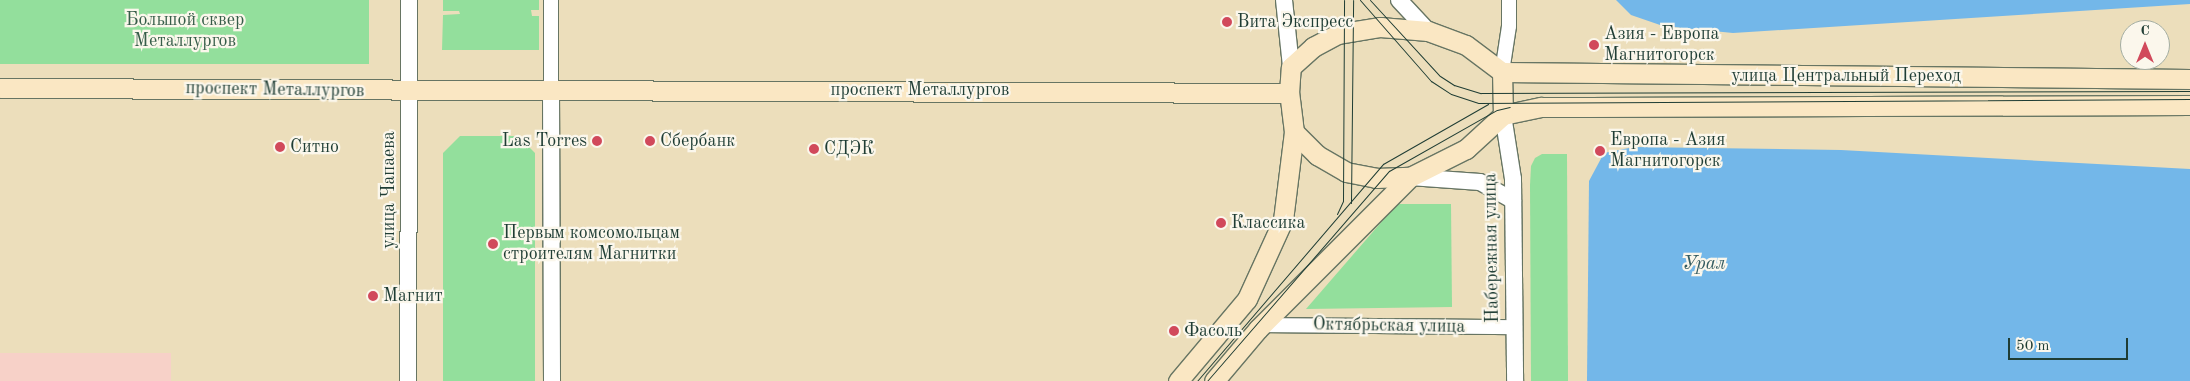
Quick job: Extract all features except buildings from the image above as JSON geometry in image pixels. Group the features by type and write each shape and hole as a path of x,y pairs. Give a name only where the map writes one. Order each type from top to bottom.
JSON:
{"main road":[{"path":"1178,381 1251,290 1283,220 1294,132 1289,93 1291,67 1313,47 1337,34 1380,28 1428,31 1466,45 1502,72 1502,115 1466,149 1410,178 1263,325 1214,381"},
{"name":"улица Центральный Переход","path":"1502,72 2190,79"},
{"name":"проспект Металлургов","path":"0,88 1289,93"},
{"name":"улица Центральный Переход","path":"1502,115 1541,107 2190,105"},
{"path":"1294,132 1317,155 1346,172 1376,178 1410,178"}],"street":[{"name":"улица Чапаева","path":"408,381 409,0"},
{"path":"551,0 552,381"},
{"path":"1284,0 1291,67"},
{"path":"1399,0 1428,31"},
{"path":"1502,72 1509,26 1509,0"},
{"name":"Набережная улица","path":"1502,115 1513,200 1515,381"},
{"path":"1410,178 1480,182 1513,200"},
{"name":"Октябрьская улица","path":"1263,325 1514,328"}],"shaded area":[{"path":"0,353 171,353 171,381 0,381"}],"green space":[{"name":"Большой сквер Металлургов","path":"0,0 369,0 369,64 0,64"},
{"path":"443,0 539,0 539,10 531,10 532,16 539,16 539,50 442,50 443,15 460,14 459,11 443,11"},
{"path":"460,136 518,136 535,153 535,381 443,381 443,153"},
{"path":"1542,154 1567,154 1568,381 1531,381 1530,185 1531,166 1535,158"},
{"path":"1397,204 1451,204 1452,307 1306,309"}],"water":[{"path":"1616,0 2190,0 2190,4 1733,33 1663,26 1631,15"},
{"name":"Урал","path":"1634,147 1841,150 2190,169 2190,381 1587,381 1589,181 1604,153"}],"tram line":[{"path":"1337,214 1343,201 1344,0"},
{"path":"1351,203 1353,0"},
{"path":"1360,0 1431,81 1451,94 1478,103 2190,99"},
{"path":"1370,0 1440,76 1454,85 1481,93 2190,91"},
{"path":"1197,381 1383,164 1488,104"},
{"path":"1207,381 1389,171 1497,110 1510,107"}],"place":[{"name":"Вита Экспресс","path":"1227,22"},
{"name":"Азия - Европа Магнитогорск","path":"1594,45"},
{"name":"Las Torres","path":"597,141"},
{"name":"Сбербанк","path":"650,141"},
{"name":"Ситно","path":"280,147"},
{"name":"СДЭК","path":"814,149"},
{"name":"Европа - Азия Магнитогорск","path":"1600,151"},
{"name":"Классика","path":"1221,223"},
{"name":"Первым комсомольцам строителям Магнитки","path":"493,244"},
{"name":"Магнит","path":"373,296"},
{"name":"Фасоль","path":"1174,331"}]}
